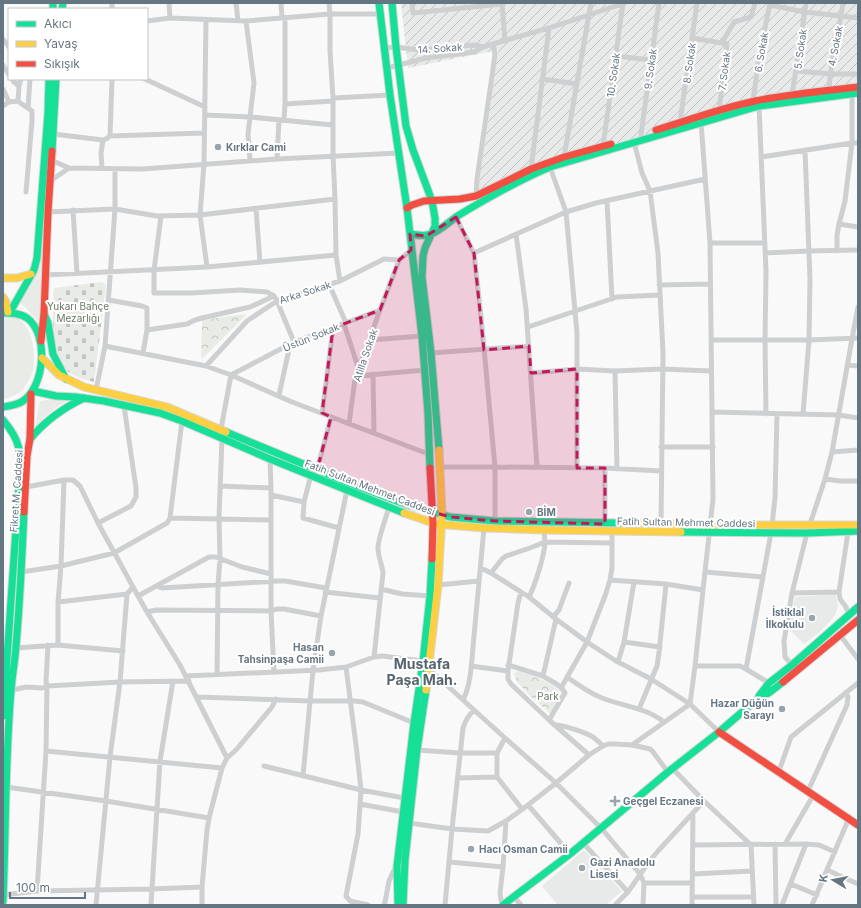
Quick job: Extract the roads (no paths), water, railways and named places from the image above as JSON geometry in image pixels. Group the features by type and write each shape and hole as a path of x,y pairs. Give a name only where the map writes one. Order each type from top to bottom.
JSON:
{"main road":[{"path":"379,3 390,94 407,208 422,336 431,454 431,499 433,523 430,596 423,661 404,798 394,886 394,905"},
{"path":"392,3 398,66 409,138 427,192 432,201 435,218 435,226 425,248 422,262 422,277 431,353 440,467 442,514 438,586 409,822 405,860 403,905"},
{"path":"7,312 34,270 37,258 48,113 49,80"},
{"path":"40,344 44,314 48,212 56,80"},
{"path":"410,234 426,236 432,234 481,202 531,175 550,167 792,94 858,87"},
{"path":"407,208 418,202 460,199 476,196 531,169 564,157 641,135 718,110 756,104 855,94"},
{"path":"3,278 12,279 31,274"},
{"path":"3,297 7,304 7,312"},
{"path":"3,407 14,407 32,393 41,372 42,358 37,331 33,324 26,317 14,312 7,312"},
{"path":"44,314 48,322 53,354 66,379"},
{"path":"42,358 59,375 84,388 166,407 318,470 402,503 432,512 465,519 494,521 661,525 710,529"},
{"name":"Fatih Sultan Mehmet Caddesi","path":"32,393 85,398 148,410 182,421 389,508 433,523 484,528 544,530 771,529 808,533 858,531"},
{"name":"Fikret M. Caddesi","path":"3,901 6,787 6,691 16,648 32,393"},
{"path":"30,439 41,426 54,415 85,398"},
{"path":"3,420 10,428 19,445 20,455 6,691 3,716"},
{"path":"771,529 810,526 858,526"},
{"path":"503,904 570,854 670,770 719,732 755,701 770,684 858,607"},
{"path":"755,701 770,692 858,620"},
{"path":"719,732 858,825"},
{"path":"397,866 398,905"}],"street":[{"path":"169,3 170,18"},
{"path":"236,3 238,21"},
{"path":"277,159 281,120 285,104 284,18 281,3"},
{"path":"329,3 333,100 336,255 340,281"},
{"path":"412,3 413,14 502,4 505,40"},
{"path":"564,157 591,3"},
{"name":"14. Sokak","path":"387,68 426,58 474,52 483,47 548,28 624,3"},
{"name":"10. Sokak","path":"603,146 624,3"},
{"name":"9. Sokak","path":"641,135 659,3"},
{"name":"8. Sokak","path":"680,122 697,3"},
{"path":"722,43 734,22 751,17 755,3"},
{"name":"5. Sokak","path":"792,94 797,71 806,3"},
{"name":"4. Sokak","path":"830,90 830,74 843,3"},
{"path":"770,4 805,12 858,18"},
{"name":"6. Sokak","path":"766,414 764,340 766,271 761,157 756,104 759,58 770,4"},
{"path":"148,21 170,18 246,21 330,14 380,14"},
{"path":"206,20 204,164 200,215 207,267"},
{"path":"246,21 254,83 248,134 250,160"},
{"path":"531,169 548,28"},
{"name":"7. Sokak","path":"692,38 727,44 718,110"},
{"path":"476,196 477,179 495,54 493,44"},
{"name":"14. Sokak","path":"385,48 396,47 419,50 475,45 483,47"},
{"path":"616,56 651,60"},
{"path":"797,71 830,74 858,74"},
{"path":"542,79 577,84"},
{"path":"13,80 19,86"},
{"path":"21,80 18,101 22,106 32,111 26,192"},
{"path":"28,108 30,80"},
{"path":"110,136 112,80"},
{"path":"147,80 205,107"},
{"path":"3,89 9,102"},
{"path":"285,104 390,94"},
{"path":"837,251 837,235 845,201 855,143 855,94"},
{"path":"3,106 9,102 18,101"},
{"path":"205,115 250,117 333,125"},
{"path":"632,745 690,704 695,666 713,499 710,243 701,122"},
{"path":"53,134 106,140 110,136 204,133"},
{"path":"102,168 101,153 103,140"},
{"path":"634,142 642,173 650,191 658,253 663,353 661,525"},
{"path":"761,157 855,143"},
{"path":"803,414 810,340 810,279 805,150"},
{"path":"51,160 69,168 143,169 250,160 399,153"},
{"path":"550,167 566,212 577,333 577,468"},
{"path":"50,182 69,168"},
{"path":"96,390 106,346 115,209 116,169"},
{"path":"474,253 566,212 607,201 705,179"},
{"path":"48,212 115,209 157,216 200,215 335,199"},
{"path":"607,201 612,299"},
{"path":"256,208 260,262"},
{"path":"73,210 77,273"},
{"path":"161,216 154,270 154,293 192,293 240,290 267,292 275,299 292,344 279,395"},
{"path":"456,217 474,253 495,466 494,521"},
{"path":"839,224 858,227"},
{"path":"516,234 528,327 537,467"},
{"path":"710,243 764,243"},
{"path":"380,310 399,260 412,250"},
{"path":"765,253 858,250"},
{"path":"45,275 207,267 336,255"},
{"name":"Arka Sokak","path":"206,366 247,321 275,299 340,281 384,259 399,260"},
{"path":"329,284 345,323 359,370"},
{"path":"659,285 710,284"},
{"path":"528,327 617,297 660,295"},
{"path":"147,330 187,324 202,318 250,307 275,299"},
{"path":"109,300 146,307 147,330 143,353"},
{"path":"792,665 785,656 784,641 792,593 832,452 858,308"},
{"name":"Üstün Sokak","path":"231,375 292,344 380,310"},
{"name":"Atilla Sokak","path":"349,424 357,376 380,310"},
{"path":"322,413 333,328"},
{"path":"370,340 422,336"},
{"path":"711,340 810,340 858,338"},
{"path":"106,346 206,366 279,395 292,402 431,454"},
{"path":"431,353 529,346"},
{"path":"847,365 858,366"},
{"path":"531,373 577,369 615,371 662,369 711,371"},
{"path":"357,376 425,370"},
{"path":"615,371 617,468"},
{"path":"373,374 374,433"},
{"path":"221,429 231,375"},
{"path":"98,523 131,506 136,497 124,406"},
{"path":"712,412 839,415 858,418"},
{"path":"746,669 763,577 775,498 777,414"},
{"path":"318,470 331,417"},
{"path":"21,572 61,566 114,553 165,525 170,518 182,421"},
{"path":"217,674 218,585 220,558 219,518 222,438"},
{"path":"662,447 712,447"},
{"path":"832,452 858,450"},
{"path":"270,459 271,611 274,672"},
{"path":"440,467 495,466 617,468 661,471"},
{"path":"605,468 605,524"},
{"path":"310,475 304,502 303,518 339,528"},
{"path":"825,479 858,481"},
{"path":"58,645 58,602 61,566 64,480"},
{"path":"26,487 64,480 76,481 80,486 114,553 147,612 186,676 227,758"},
{"path":"220,486 271,488"},
{"path":"303,776 313,670 320,616 347,490"},
{"path":"270,495 304,502"},
{"path":"374,657 383,573 378,544 389,508"},
{"path":"170,518 271,520"},
{"path":"463,700 468,688 471,666 484,528"},
{"path":"529,597 537,574 545,542 544,530"},
{"path":"575,542 576,530"},
{"path":"562,688 587,642 605,596 612,568 612,530"},
{"path":"848,532 839,592 840,599 846,607 849,615"},
{"path":"491,574 502,559 545,542 612,543"},
{"path":"138,596 205,559 212,557 220,558 242,567 271,574"},
{"path":"480,568 529,597 587,642 618,662 651,678 690,704 719,732"},
{"path":"705,572 763,577"},
{"path":"610,580 666,584 703,590"},
{"path":"156,586 162,588 285,581 326,590 380,598"},
{"path":"438,586 479,581"},
{"path":"618,662 624,642 634,582"},
{"path":"542,676 555,618 569,583"},
{"path":"639,709 657,666 666,584"},
{"path":"96,905 110,757 120,682 127,594 133,587"},
{"path":"381,589 402,594 430,596"},
{"path":"521,592 508,668 508,679 511,684 554,725 589,755"},
{"path":"792,593 839,592"},
{"path":"58,602 127,594"},
{"path":"147,612 156,610 271,611 284,609 320,616"},
{"path":"840,635 858,659"},
{"path":"624,642 660,647"},
{"path":"36,891 46,751 46,681 48,645"},
{"path":"16,648 58,645 123,650"},
{"path":"186,676 346,667 374,657 382,656 423,661 429,669 556,783 601,828 640,874 644,883 643,905"},
{"path":"471,666 508,668 542,676 562,688 565,694 549,720"},
{"path":"695,666 740,666 770,684"},
{"path":"346,667 361,790 358,834 346,896 350,901 368,905"},
{"path":"567,677 598,697 639,709 664,722"},
{"path":"151,905 160,761 172,681"},
{"path":"6,691 26,688 42,688 47,686 120,682 188,681"},
{"path":"779,771 791,736 858,682"},
{"path":"785,844 811,793 847,705 848,697 846,692"},
{"path":"197,697 363,702 414,723"},
{"path":"202,905 205,846 209,818 222,768 227,758 236,750 272,707 276,699"},
{"path":"445,905 463,728 468,715 474,710"},
{"path":"554,725 560,725 589,735 603,746"},
{"path":"505,738 497,753 497,777 522,809"},
{"path":"409,822 452,829 488,831 506,821 528,805 589,755 603,746 608,744 632,745 650,749 670,770 751,844 754,905"},
{"path":"417,750 460,753 497,753"},
{"path":"46,751 222,768"},
{"path":"264,766 361,790 404,798"},
{"path":"458,778 497,777"},
{"path":"6,787 106,801 209,818"},
{"path":"616,905 628,892 658,851 704,801"},
{"path":"360,804 403,812"},
{"path":"528,805 570,854"},
{"path":"692,905 693,813"},
{"path":"812,905 849,818"},
{"path":"503,904 500,893 506,821"},
{"path":"583,843 628,892"},
{"path":"775,844 776,905"},
{"path":"693,845 806,844 819,845 835,852"},
{"path":"782,905 806,844"},
{"path":"449,862 503,867"},
{"path":"384,905 390,878 397,866"},
{"path":"827,870 858,884"},
{"path":"692,874 752,872"},
{"path":"644,883 692,883"},
{"path":"791,884 817,895"},
{"path":"3,895 36,891 202,887"},
{"path":"514,897 521,905"},
{"path":"692,897 753,898"}],"place":[{"name":"Kırklar Cami","path":"218,147"},
{"name":"BİM","path":"529,512"},
{"name":"İstiklal İlkokulu","path":"812,618"},
{"name":"Hasan Tahsinpaşa Camii","path":"332,653"},
{"name":"Hazar Düğün Sarayı","path":"782,709"},
{"name":"Geçgel Eczanesi","path":"615,801"},
{"name":"Hacı Osman Camii","path":"471,849"},
{"name":"Gazi Anadolu Lisesi","path":"582,868"}],"district":[{"name":"Mustafa Paşa Mah.","path":"422,672"}],"park label":[{"name":"Yukarı Bahçe Mezarlığı","path":"78,312"},
{"name":"Park","path":"548,696"}]}
